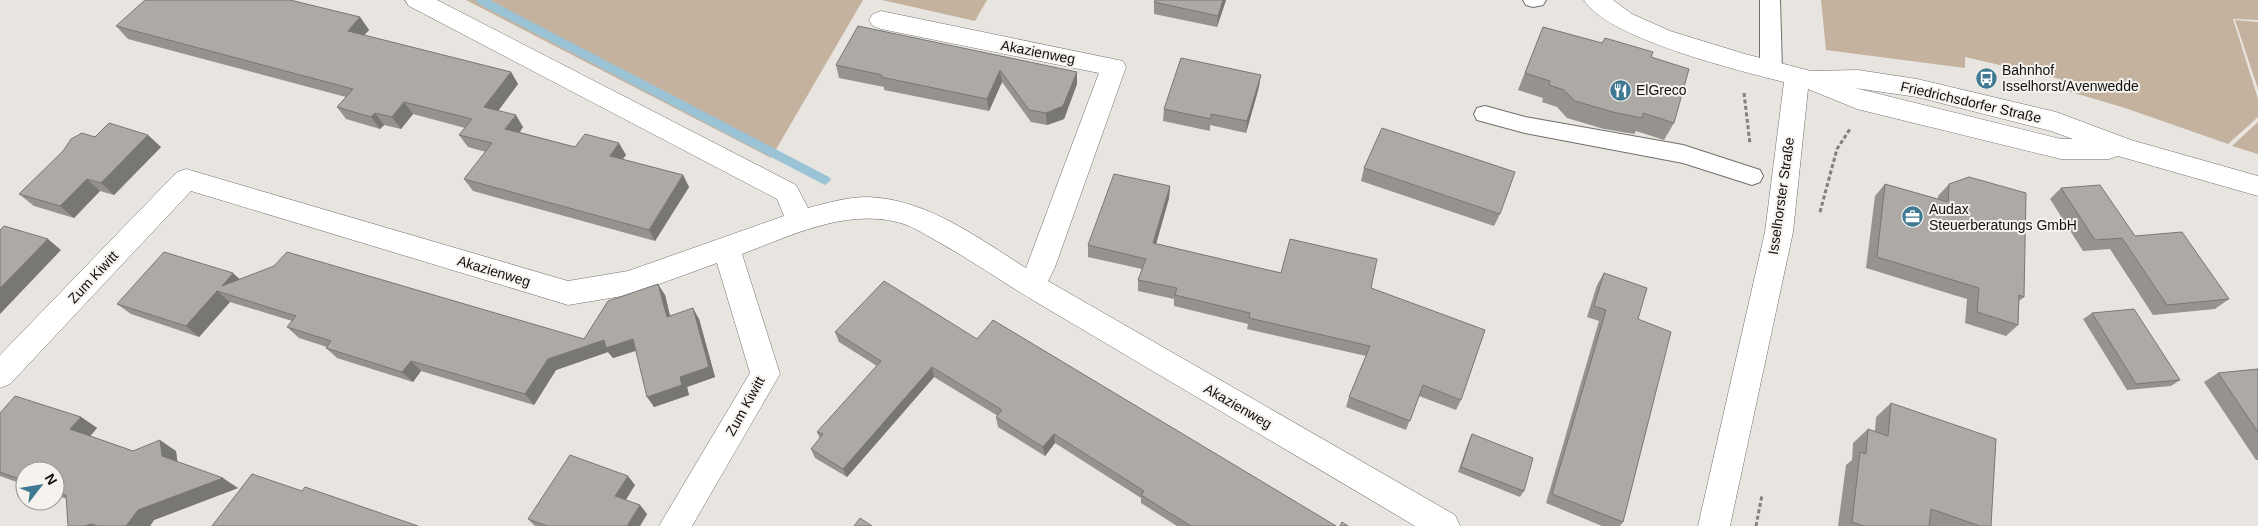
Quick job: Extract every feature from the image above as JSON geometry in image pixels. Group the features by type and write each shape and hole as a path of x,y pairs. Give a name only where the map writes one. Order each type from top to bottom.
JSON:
{"street":[{"path":"417,0 787,192 800,221"},
{"path":"1596,0 1624,20 1661,37 1793,76"},
{"name":"Akazienweg","path":"881,20 1114,67 1041,267 1031,285"},
{"name":"Friedrichsdorfer Straße","path":"1793,76 1857,100 2061,149 2126,150 2258,186"},
{"name":"Isselhorster Straße","path":"1714,526 1779,232 1793,76"},
{"name":"Akazienweg","path":"186,179 568,293 629,283 800,221 840,210 858,208 896,211 918,218 961,241 1031,285 1444,526"},
{"name":"Zum Kiwitt","path":"0,375 186,179"},
{"name":"Zum Kiwitt","path":"675,526 765,374 726,247"}],"lane":[{"path":"1770,0 1793,76"},
{"path":"1486,114 1526,124 1683,154 1752,176"}],"path":[{"path":"1744,90 1754,171 1752,176"}],"shaded area":[{"path":"466,0 863,0 771,158"},
{"path":"882,0 987,0 975,21"},
{"path":"1821,0 2258,0 2258,20 2233,19 2258,99 2258,117 2228,144 2125,108 2061,89 2060,79 1965,57 1965,68 1826,50"},
{"path":"2235,20 2258,22 2258,89"},
{"path":"2258,122 2258,154 2232,146"}],"building":[{"path":"145,0 290,0 360,17 348,31 511,72 484,107 516,115 505,129 575,147 585,134 619,143 610,156 683,175 649,230 464,179 492,143 459,135 472,119 404,102 392,117 375,113 371,117 337,107 353,89 116,26"},
{"path":"1155,0 1223,0 1218,16 1154,2"},
{"path":"858,26 1077,72 1063,106 1046,113 1029,110 1000,70 987,99 881,77 882,75 836,65"},
{"path":"1543,27 1602,43 1605,38 1653,52 1651,57 1689,69 1674,123 1643,113 1642,118 1575,101 1564,90 1549,85 1550,81 1525,73"},
{"path":"1181,58 1261,75 1247,121 1211,114 1211,119 1164,109"},
{"path":"109,123 148,135 101,183 87,179 60,206 19,194 63,151 71,139 82,133 95,137"},
{"path":"1382,128 1515,172 1500,214 1364,168"},
{"path":"1114,174 1170,186 1153,243 1281,273 1290,239 1377,259 1371,288 1485,330 1461,400 1423,385 1410,421 1349,397 1370,346 1249,318 1250,313 1175,295 1177,288 1138,280 1146,259 1088,245"},
{"path":"1969,177 2026,193 2024,297 2019,295 2018,325 1977,312 1979,288 1877,257 1885,184 1948,202 1949,184"},
{"path":"2100,185 2135,236 2182,232 2229,299 2167,305 2122,238 2095,240 2061,188"},
{"path":"4,226 48,239 0,288 0,230"},
{"path":"164,252 233,273 222,286 274,266 287,252 584,339 608,301 658,284 667,317 693,308 709,367 680,377 682,385 647,397 633,339 606,348 604,340 548,359 525,394 411,361 402,372 326,348 331,341 287,327 296,316 217,291 186,326 117,304"},
{"path":"1604,273 1647,288 1638,319 1671,332 1623,522 1552,494 1606,310 1594,306"},
{"path":"884,281 977,339 993,320 1336,526 1191,526 1141,495 1144,491 1054,434 1043,447 996,417 1002,410 932,367 843,469 811,449 823,434 817,432 881,361 835,332"},
{"path":"2134,309 2180,380 2136,384 2092,313"},
{"path":"2258,369 2258,432 2218,373"},
{"path":"15,396 81,417 70,429 133,451 160,440 162,456 223,478 138,510 126,526 98,526 91,524 68,526 65,495 65,461 15,461 15,477 0,472 0,413"},
{"path":"1891,403 1996,439 1991,526 1980,526 1931,509 1929,526 1864,526 1852,522 1860,452 1866,454 1868,429 1888,436"},
{"path":"1472,434 1533,458 1524,491 1461,467"},
{"path":"570,455 628,476 615,496 640,505 627,526 547,526 528,519"},
{"path":"252,474 302,491 305,487 418,526 212,526"},
{"path":"860,518 872,526 854,526"},
{"path":"1342,522 1348,526 1340,526"}],"waterway":[{"path":"481,0 825,180"}],"place":[{"name":"Bahnhof Isselhorst/Avenwedde","path":"1986,78"},
{"name":"ElGreco","path":"1620,90"},
{"name":"Audax Steuerberatungs GmbH","path":"1913,217"}]}
